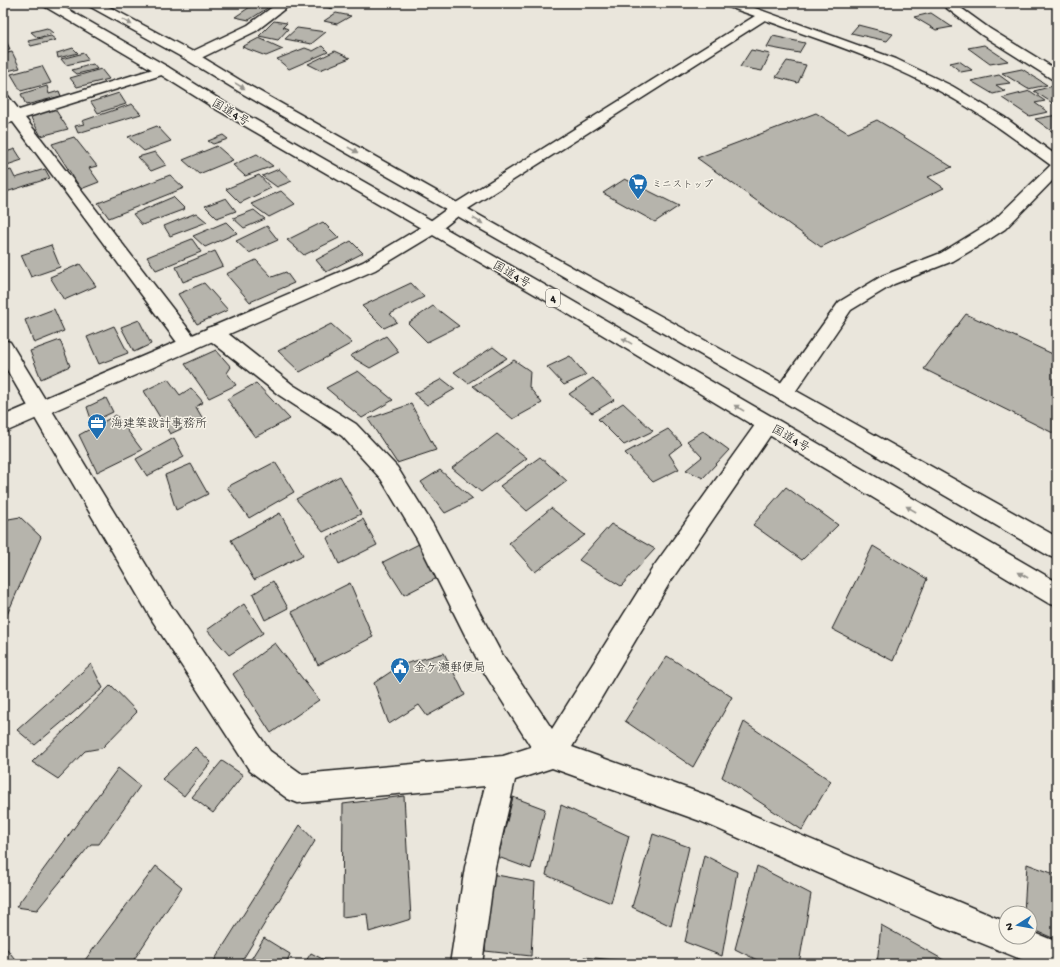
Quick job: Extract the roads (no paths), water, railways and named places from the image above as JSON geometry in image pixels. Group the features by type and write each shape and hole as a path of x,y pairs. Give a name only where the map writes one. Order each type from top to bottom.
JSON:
{"main road":[{"name":"国道4号","path":"48,3 163,70 219,105 556,299 1057,595"},
{"path":"93,3 192,57 243,88 540,257 784,393 1057,549"},
{"path":"192,57 252,28 286,3"},
{"path":"730,3 891,62 947,89 999,120 1057,163"},
{"path":"946,3 986,32 1057,76"},
{"path":"3,425 369,266 432,228 457,209 765,15"},
{"path":"9,118 163,70"},
{"path":"3,99 9,118 189,344"},
{"path":"784,393 845,306 888,280 947,257 976,240 999,224 1057,167"},
{"path":"214,333 286,390 348,430 389,473 425,532 491,660 552,754 703,808 948,914 1057,958"},
{"path":"3,347 162,612 260,761 298,788 503,770 552,754 662,574 767,424"},
{"path":"466,964 480,866 503,770"}],"place":[{"name":"ミニストップ","path":"638,200"},
{"name":"海建築設計事務所","path":"97,440"},
{"name":"金ケ瀬郵便局","path":"400,684"}]}
